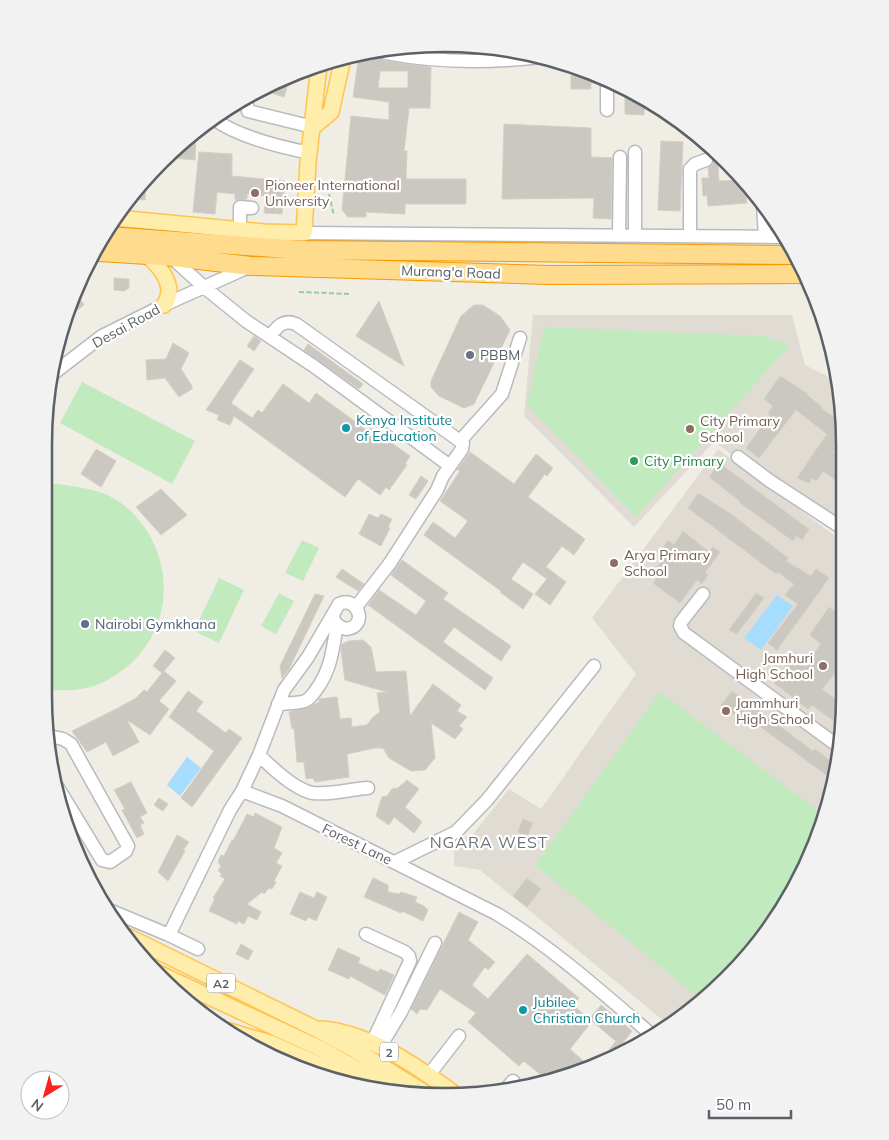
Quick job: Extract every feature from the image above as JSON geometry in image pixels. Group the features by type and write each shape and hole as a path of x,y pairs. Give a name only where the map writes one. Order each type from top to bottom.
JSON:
{"highway":[{"name":"Murang'a Road","path":"113,236 301,250 787,255"},
{"name":"Murang'a Road","path":"103,252 170,257 251,266 549,275 797,274"}],"main road":[{"path":"313,127 327,116 334,106 341,66"},
{"path":"125,219 304,234 318,73"},
{"path":"148,256 157,264 165,276 169,299 164,305"},
{"name":"A2","path":"141,943 314,1028 394,1084"},
{"name":"A2","path":"177,982 393,1084"},
{"name":"2","path":"314,1028 338,1030 376,1045 446,1088"},
{"path":"267,1045 279,1030"},
{"path":"268,1045 328,1070"}],"street":[{"path":"400,55 436,61 518,59"},
{"path":"607,88 607,110"},
{"path":"247,106 248,111 313,127"},
{"path":"220,124 278,146 310,153"},
{"path":"634,152 635,235"},
{"path":"619,235 620,157"},
{"path":"690,235 690,169 694,164 706,160"},
{"path":"240,229 241,207"},
{"path":"764,218 765,237"},
{"path":"304,234 776,236"},
{"path":"170,257 246,320 450,466"},
{"name":"Desai Road","path":"60,368 102,336 164,305 251,266"},
{"path":"270,336 282,323 289,321 296,324 463,443 462,449 443,476 437,490 395,554 356,607"},
{"path":"460,441 502,394 520,338"},
{"path":"738,457 770,481 836,524"},
{"path":"702,594 680,622 684,633 833,743"},
{"path":"278,704 304,701 310,698 327,675 333,651 335,620 336,607 343,602 347,602 356,607 360,617 359,622 355,626 346,628 335,620"},
{"path":"169,936 259,755 284,690 335,620"},
{"path":"395,862 456,832 487,800 594,666"},
{"path":"55,737 63,739 71,744 128,846 126,851 110,862 102,860 68,804"},
{"path":"259,755 301,789 312,793 368,788"},
{"name":"Forest Lane","path":"242,791 282,806 512,923 646,1031"},
{"path":"121,915 198,949"},
{"path":"366,934 405,952 409,956 410,961 376,1045"},
{"path":"376,1045 401,1012 435,943"},
{"path":"428,1076 460,1036"}],"path":[{"path":"329,194 334,216"},
{"path":"299,292 352,294"}],"shaded area":[{"name":"City Primary School","path":"533,315 792,315 805,365 831,378 836,419 836,529 714,442 634,527 524,416"},
{"name":"Jammhuri High School","path":"718,449 836,537 836,721 829,772 816,822 807,846 784,892 755,934 722,973 663,1020 480,870 454,866 454,841 473,834 509,789 541,809 636,674 592,618"}],"green space":[{"name":"City Primary","path":"544,327 762,336 790,345 636,517 527,405"},
{"path":"82,382 195,441 172,484 60,423"},
{"path":"57,484 98,492 121,503 139,520 152,539 160,560 164,582 162,605 156,627 145,647 129,665 113,677 95,686 82,689 52,690 52,485"},
{"path":"302,540 319,548 303,581 285,573"},
{"path":"219,578 244,590 219,643 194,631"},
{"path":"279,593 294,601 276,634 261,626"},
{"path":"660,692 819,811 807,846 784,892 739,954 722,973 696,995 535,865"}],"water":[{"path":"777,595 793,606 761,650 744,638"},
{"path":"187,757 201,768 180,796 167,785"}],"building":[{"path":"381,58 384,61 431,67 430,108 409,108 404,151 407,151 406,179 466,179 466,204 405,204 405,214 366,212 366,217 348,217 342,210 351,116 389,120 389,102 353,97 358,62","holes":["380,71 408,71 408,88 378,88"]},
{"path":"571,73 597,83 591,83 591,89 571,89"},
{"path":"285,86 287,87 284,97 271,93"},
{"path":"625,97 644,107 644,115 625,114"},
{"path":"504,124 591,128 591,157 612,158 611,219 593,218 594,198 502,199"},
{"path":"661,141 683,142 680,211 658,210"},
{"path":"196,142 195,160 177,158"},
{"name":"Pioneer International University","path":"199,152 232,154 232,176 285,181 282,214 264,213 266,196 247,194 247,199 235,200 235,194 217,192 215,214 193,212"},
{"path":"714,159 718,163 719,181 734,180 747,196 747,203 708,206 707,195 703,196 702,178 709,178 708,168"},
{"path":"145,192 145,200 139,200"},
{"path":"114,278 129,279 129,288 124,291 114,290"},
{"path":"80,299 84,305 76,311"},
{"path":"379,301 404,366 356,336"},
{"name":"PBBM","path":"474,305 483,305 500,316 510,330 474,404 464,408 439,396 431,387 431,381 461,316"},
{"path":"254,336 261,341 254,351 247,346"},
{"path":"173,343 189,353 181,369 192,389 179,397 165,378 147,380 146,360 166,359"},
{"path":"308,344 363,384 359,389 304,350"},
{"path":"240,360 254,369 231,403 252,418 258,410 262,413 283,384 309,403 316,393 368,431 370,428 410,456 405,464 407,465 389,490 386,487 380,495 358,479 345,497 234,416 230,425 217,420 219,415 206,410"},
{"path":"780,376 808,394 821,408 836,419 836,448 833,452 836,454 836,481 823,471 816,481 812,478 809,483 797,478 827,434 796,410 759,458 746,448 770,415 768,414 773,406 764,399"},
{"path":"96,449 116,461 101,487 81,474"},
{"path":"470,452 514,484 536,454 553,468 547,476 545,474 528,497 585,539 574,555 562,546 546,567 566,582 550,605 535,594 547,579 523,562 511,579 533,594 523,609 424,535 433,522 455,538 468,521 440,501 460,471 457,470"},
{"path":"719,463 809,529 802,540 796,536 793,541 740,503 709,477"},
{"path":"421,476 428,481 416,499 409,495"},
{"path":"161,489 187,515 161,535 136,507"},
{"path":"698,493 731,514 788,558 786,561 811,576 816,569 829,578 777,650 768,643 798,604 785,595 794,584 778,572 776,574 688,508"},
{"path":"369,514 378,518 381,514 392,519 388,527 390,528 381,546 359,534"},
{"path":"683,531 709,552 713,547 720,552 705,573 708,575 702,584 697,580 680,603 653,583 661,573 655,570 667,554 661,551 668,540 674,545"},
{"path":"402,560 448,593 443,599 511,646 501,661 454,627 443,642 493,678 485,690 368,605 379,590 416,615 426,601 391,575"},
{"path":"342,569 364,584 358,591 336,577"},
{"path":"756,593 764,598 737,634 729,630"},
{"path":"315,594 324,596 289,669 282,678 280,666"},
{"name":"Jamhuri High School","path":"829,607 836,612 836,672 822,689 836,700 836,722 812,705 808,709 774,683 791,659 805,667 821,644 810,635"},
{"path":"363,640 371,647 376,672 406,671 410,716 433,684 461,705 457,711 467,717 459,726 463,729 455,739 431,723 435,758 425,770 411,771 389,758 383,748 375,748 347,754 349,777 315,782 313,778 306,779 304,762 297,762 294,728 292,729 289,712 308,708 319,702 319,699 337,697 340,719 351,718 352,727 367,725 380,712 377,693 387,692 345,680 342,644 349,641"},
{"path":"165,650 175,658 164,671 176,681 159,701 169,709 150,735 127,720 139,742 113,756 106,742 87,752 72,731 136,698 144,690 147,692 162,673 153,666"},
{"path":"188,691 203,702 196,711 226,733 229,729 242,738 192,807 181,798 214,751 169,717"},
{"path":"732,691 813,751 815,749 831,761 828,776 758,725 755,729 721,705"},
{"path":"407,780 419,789 405,807 422,822 414,833 394,817 389,825 376,816 382,797 387,796 392,789 398,788"},
{"path":"131,782 147,813 140,817 144,823 140,825 144,834 137,838 122,810 125,809 114,790"},
{"path":"159,798 168,804 163,811 154,805"},
{"path":"255,813 282,827 274,848 282,853 276,863 282,866 272,889 269,888 264,894 262,892 247,904 261,912 257,920 248,916 244,924 238,921 237,924 209,911 215,899 213,898 225,879 220,876 222,874 218,871 221,866 218,862 221,855 224,856 247,814 254,817"},
{"path":"523,819 533,823 527,836 518,832"},
{"path":"177,835 189,842 168,881 158,872"},
{"path":"373,878 388,885 388,892 399,894 401,892 417,897 415,902 428,910 423,921 364,897"},
{"path":"527,878 541,889 527,907 513,896"},
{"path":"300,892 314,898 317,892 327,897 316,921 308,917 306,921 290,914"},
{"path":"459,912 478,922 468,940 495,962 488,970 485,967 472,985 488,999 527,954 579,998 573,1005 590,1020 601,1005 632,1031 621,1045 608,1052 616,1041 592,1021 570,1049 584,1062 541,1075 524,1061 519,1066 468,1022 476,1013 440,989 427,1010 420,1009 417,1014 411,1009"},
{"path":"241,944 253,951 248,960 236,954"},
{"path":"338,948 360,958 358,963 378,972 380,969 394,975 385,995 350,976 349,979 328,970"}],"place":[{"name":"Pioneer International University","path":"255,193"},
{"name":"PBBM","path":"470,355"},
{"name":"Kenya Institute of Education","path":"346,428"},
{"name":"City Primary School","path":"690,429"},
{"name":"City Primary","path":"634,461"},
{"name":"Arya Primary School","path":"614,563"},
{"name":"Nairobi Gymkhana","path":"85,624"},
{"name":"Jamhuri High School","path":"823,666"},
{"name":"Jammhuri High School","path":"726,711"},
{"name":"Jubilee Christian Church","path":"523,1010"}],"district":[{"name":"NGARA WEST","path":"489,842"}]}
